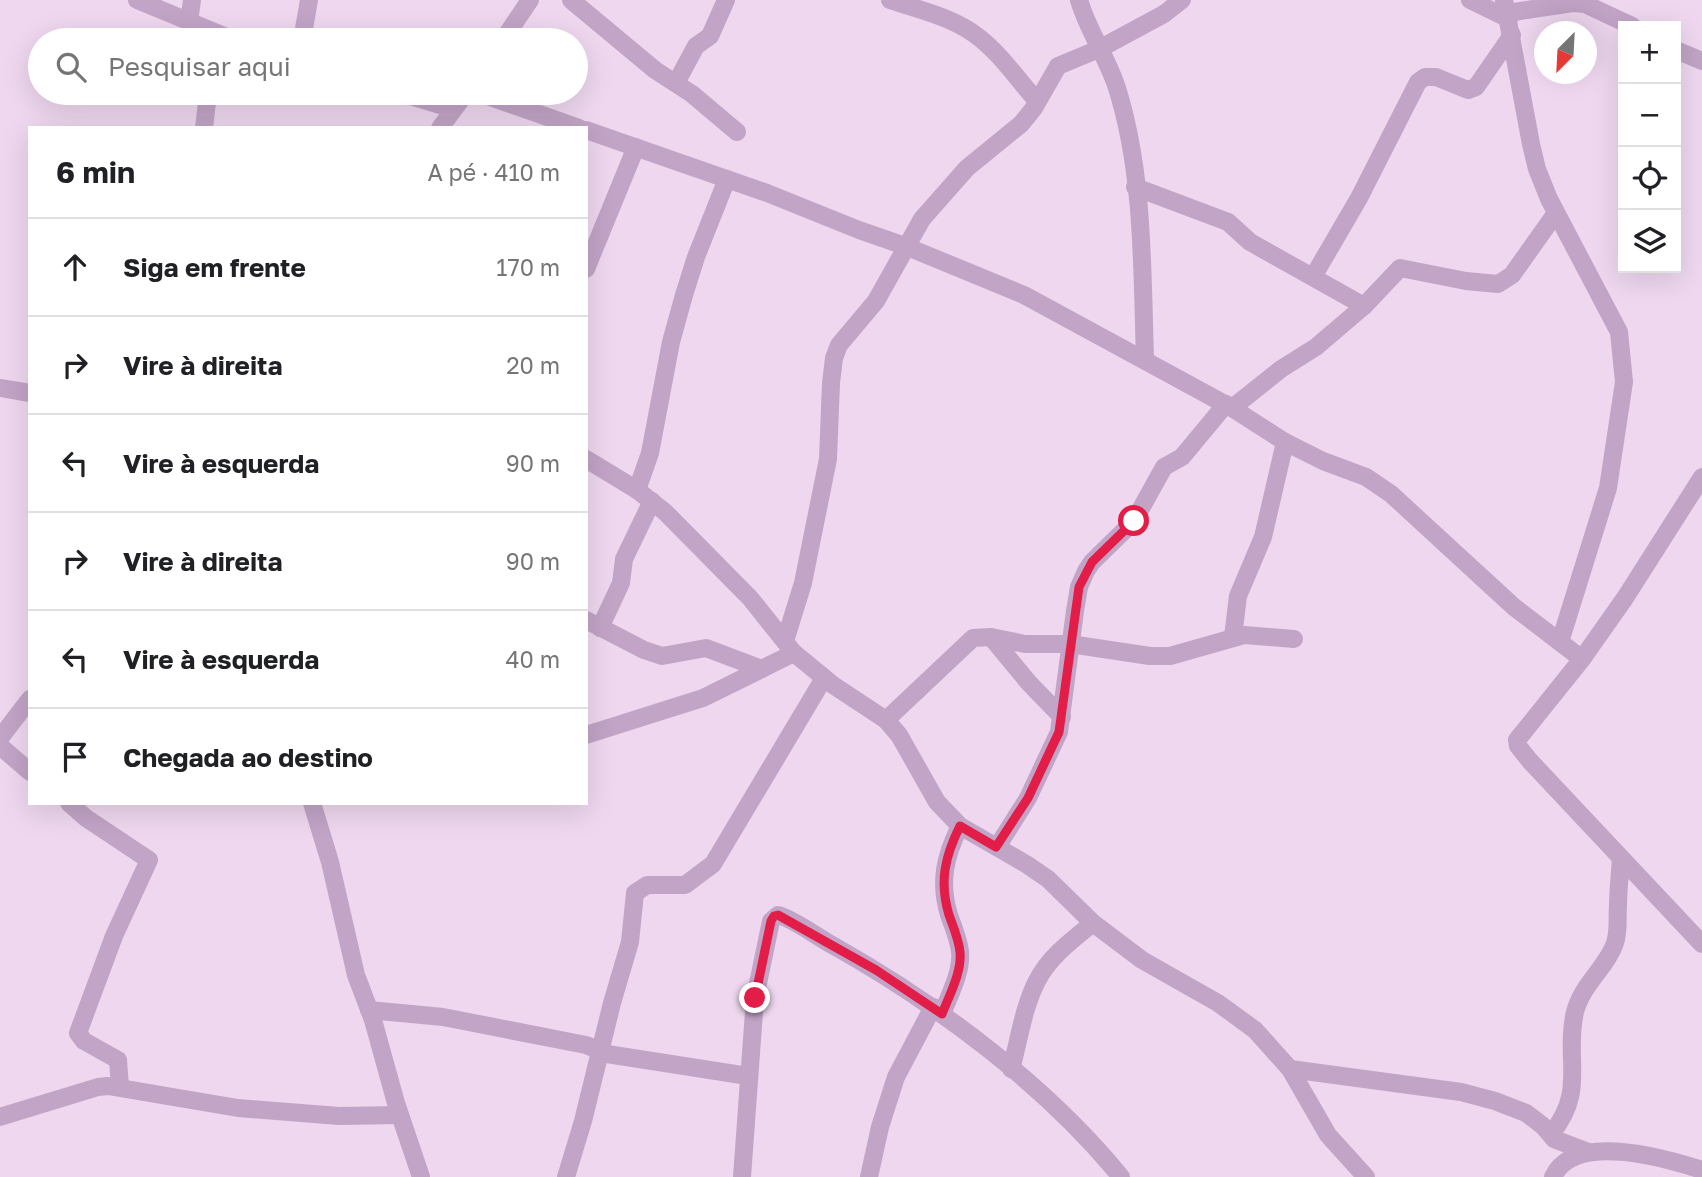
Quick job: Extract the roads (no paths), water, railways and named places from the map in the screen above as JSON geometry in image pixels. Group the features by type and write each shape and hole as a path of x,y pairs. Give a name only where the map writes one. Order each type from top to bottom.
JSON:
{"street":[{"path":"137,0 202,28"},
{"path":"189,22 192,0"},
{"path":"304,28 309,0"},
{"path":"511,28 530,0"},
{"path":"571,0 655,70 676,83 737,132"},
{"path":"676,83 696,46 710,36 726,0"},
{"path":"890,0 951,21 975,34 989,46 1037,101"},
{"path":"1079,0 1085,21 1117,88 1132,147 1141,255 1145,359"},
{"path":"588,734 703,698 762,669 790,647 828,459 834,358 848,334 876,301 922,219 967,168 1021,124 1058,66 1099,49 1164,14 1182,0"},
{"path":"1471,0 1508,17 1573,3 1585,4 1621,21"},
{"path":"1508,17 1537,169 1556,213 1619,332 1625,382 1608,488 1560,642"},
{"path":"1313,277 1359,198 1419,82 1425,77 1436,77 1468,90 1476,87 1508,17"},
{"path":"1681,52 1702,61"},
{"path":"204,126 207,105"},
{"path":"440,105 453,109"},
{"path":"441,126 456,105"},
{"path":"513,105 573,126"},
{"path":"588,131 727,179 905,246 1024,295 1145,359 1229,406 1285,442 1366,477 1391,494 1506,600 1582,659"},
{"path":"588,263 636,147"},
{"path":"637,490 650,453 671,342 684,295 727,179"},
{"path":"1135,187 1228,222 1250,242 1364,306"},
{"path":"996,847 1028,798 1059,732 1079,587 1092,562 1128,530 1164,467 1182,457 1229,406 1316,347 1364,306 1400,268 1466,281 1498,284 1512,275 1556,213"},
{"path":"0,388 28,393"},
{"path":"1233,637 1238,596 1263,537 1285,442"},
{"path":"588,460 652,501 729,575 790,647 824,677 886,720 899,735 937,802 960,826 1048,879 1093,923 1142,960 1218,1003 1255,1030 1290,1069 1328,1135 1366,1177"},
{"path":"1702,477 1625,598 1582,659 1517,740 1518,746 1702,944"},
{"path":"652,501 624,559 621,583 593,624 644,650 662,656 706,648 762,669"},
{"path":"991,637 1029,683 1062,717"},
{"path":"886,720 972,638 991,637 1025,644 1070,644 1150,656 1170,656 1233,637 1294,639"},
{"path":"566,1177 630,942 635,893 647,885 685,885 713,864 824,677"},
{"path":"0,738 28,701"},
{"path":"0,747 28,770"},
{"path":"71,805 86,818 149,860 114,936 78,1033 84,1041 118,1060 120,1087"},
{"path":"313,805 330,862 356,975 421,1177"},
{"path":"869,1177 880,1127 896,1077 937,1011 958,969 960,952 947,908 943,877 944,863 960,826"},
{"path":"1556,1172 1553,1137 1567,1110 1572,1087 1574,1059 1570,1036 1576,1008 1585,987 1615,944 1621,858"},
{"path":"742,1177 755,998 774,916 781,915 876,970 937,1011 1047,1099 1121,1177"},
{"path":"1011,1069 1037,980 1068,944 1093,923"},
{"path":"369,1010 443,1017 586,1045 600,1051 748,1076"},
{"path":"1290,1069 1461,1092 1495,1101 1526,1113 1553,1137 1588,1152"},
{"path":"0,1118 98,1087 120,1087 238,1108 339,1116 400,1115"},
{"path":"1556,1172 1568,1159 1600,1151 1635,1153 1702,1170"}]}
